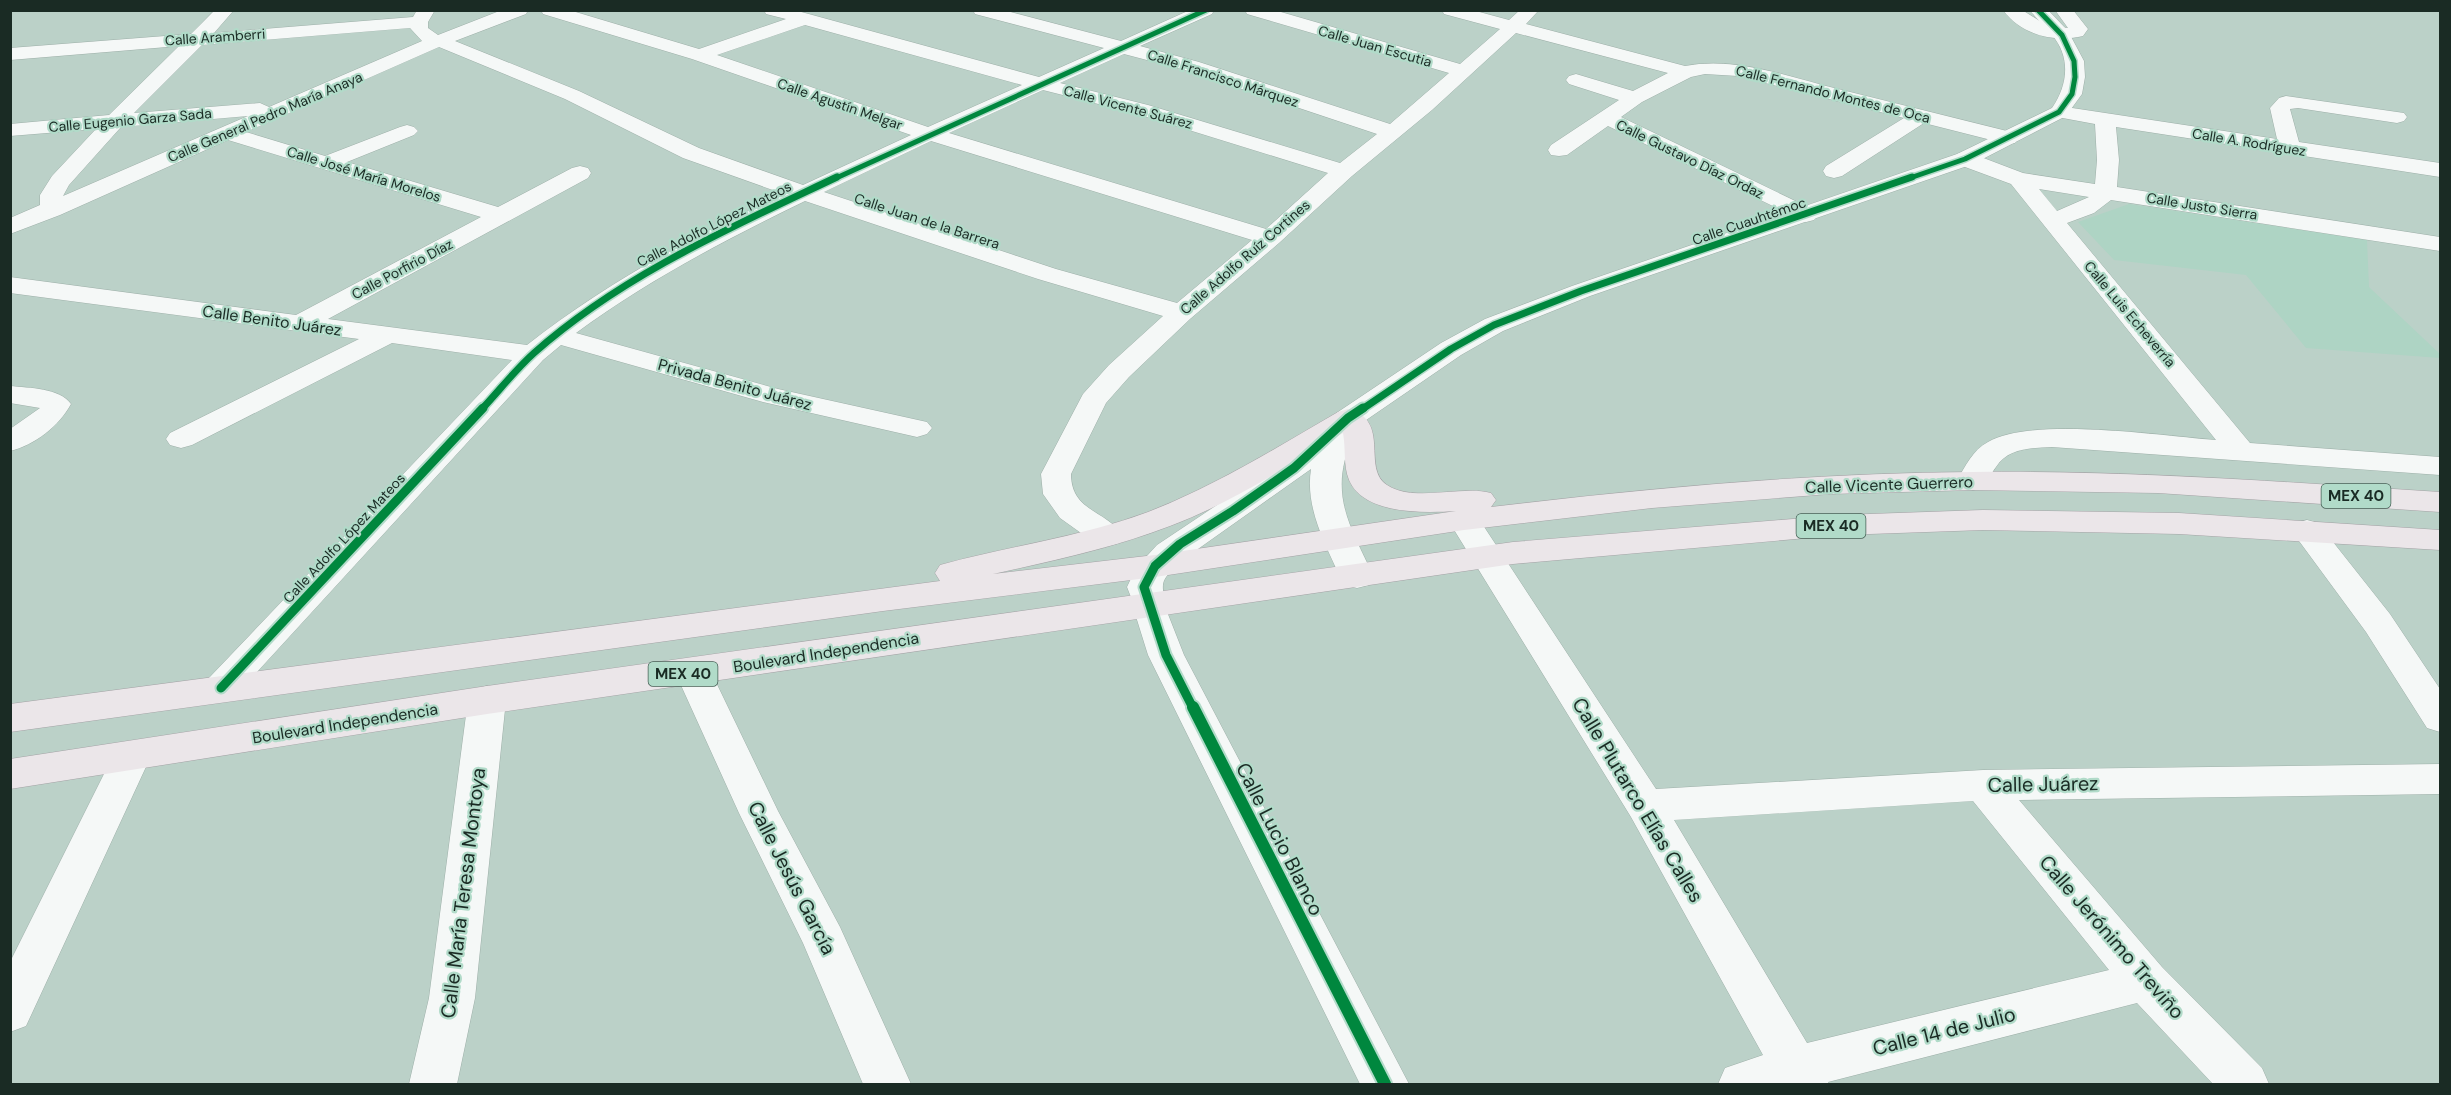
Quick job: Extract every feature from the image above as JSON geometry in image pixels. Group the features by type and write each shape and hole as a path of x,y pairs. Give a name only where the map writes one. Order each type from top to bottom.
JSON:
{"main road":[{"path":"883,599 919,582 1107,536 1160,518 1222,491 1348,418 1357,427 1364,477 1378,494 1421,501 1514,499 1581,506"},
{"name":"Calle Vicente Guerrero","path":"1340,539 1464,520 1581,506 1818,486 1972,481 2158,484 2440,502"},
{"name":"MEX 40","path":"1357,577 1599,544 1915,521 2168,523 2440,540"},
{"name":"MEX 40","path":"10,718 883,599 1155,566 1340,539"},
{"name":"Boulevard Independencia","path":"10,774 487,700 1357,577"}],"street":[{"path":"52,210 51,195 60,181 115,121 226,10"},
{"name":"Calle General Pedro María Anaya","path":"10,227 438,41 520,10"},
{"name":"Calle Agustín Melgar","path":"549,10 699,55 928,134 1270,238"},
{"name":"Calle Vicente Suárez","path":"772,10 1041,84 1162,114 1344,171"},
{"path":"699,55 831,10"},
{"name":"Calle Adolfo López Mateos","path":"221,688 532,354 555,334 618,289 678,254 928,134 1206,10"},
{"name":"Calle Juan Escutia","path":"1253,10 1462,70"},
{"name":"Calle Fernando Montes de Oca","path":"1450,10 1685,72 1705,68 1738,70 2007,138"},
{"name":"Calle Adolfo Ruíz Cortines","path":"1107,536 1060,499 1054,483 1056,474 1093,400 1119,371 1181,313 1270,238 1344,171 1393,132 1531,10"},
{"path":"2011,10 2020,20 2033,27 2060,25"},
{"path":"2038,10 2060,25 2074,61 2075,77 2072,94 2059,112"},
{"name":"Calle Francisco Márquez","path":"989,11 1192,66 1393,132"},
{"path":"423,16 419,29 425,36 438,41"},
{"name":"Calle Aramberri","path":"10,54 423,16"},
{"name":"Calle Juan de la Barrera","path":"438,41 500,64 572,95 691,153 1047,274 1181,313"},
{"name":"Calle Gustavo Díaz Ordaz","path":"1559,150 1635,98 1685,72"},
{"path":"1576,80 1635,98"},
{"path":"2290,148 2280,108 2286,102 2397,117"},
{"name":"Calle Eugenio Garza Sada","path":"10,130 286,107"},
{"name":"Calle A. Rodríguez","path":"2059,112 2440,170"},
{"name":"Calle Cuauhtémoc","path":"1155,566 1180,544 1233,511 1294,468 1348,418 1426,364 1494,325 1581,291 1965,159 2059,112"},
{"path":"1834,171 1923,116"},
{"name":"Calle Gustavo Díaz Ordaz","path":"1607,118 1806,215"},
{"path":"2052,220 2101,199 2106,191 2108,164 2105,119"},
{"path":"326,163 407,131"},
{"name":"Calle José María Morelos","path":"227,133 502,216"},
{"name":"Calle Justo Sierra","path":"1965,159 2019,179 2440,244"},
{"name":"Calle Porfirio Díaz","path":"301,323 580,173"},
{"name":"Calle Luis Echeverría","path":"2019,179 2239,449"},
{"name":"Calle Benito Juárez","path":"10,285 532,354"},
{"name":"Privada Benito Juárez","path":"555,334 773,396 917,429"},
{"path":"181,439 386,336"},
{"path":"10,394 47,400 57,404 54,411 43,421 10,442"},
{"path":"1348,418 1331,447 1323,473 1326,507 1357,577"},
{"path":"1972,481 1978,466 1991,450 2032,439 2067,438 2239,449 2440,466"},
{"name":"Calle Plutarco Elías Calles","path":"1464,520 1645,806 1801,1076"},
{"path":"2307,530 2378,624 2440,718"},
{"name":"Calle Lucio Blanco","path":"1155,566 1144,587 1166,655 1385,1084"},
{"name":"Calle Jesús García","path":"693,672 759,813 824,940 887,1084"},
{"name":"Calle María Teresa Montoya","path":"433,1084 452,998 487,700"},
{"path":"10,1011 132,756"},
{"name":"Calle Juárez","path":"1645,806 1983,785 2440,779"},
{"name":"Calle Jerónimo Treviño","path":"1983,785 2146,981 2245,1084"},
{"name":"Calle 14 de Julio","path":"1742,1084 1801,1076 2146,981"}],"shaded area":[{"path":"2129,204 2367,240 2369,287 2440,354 2440,358 2306,348 2246,275 2114,260 2078,222"}],"cycle path":[{"path":"221,688 533,354 600,303 635,280 745,222 917,140 1206,10"},
{"path":"1385,1084 1166,655 1144,587 1155,566 1180,544 1233,511 1294,468 1348,418 1451,349 1494,325 1581,291 1965,159 2059,112 2072,94 2075,77 2074,61 2062,35 2038,10"}]}
